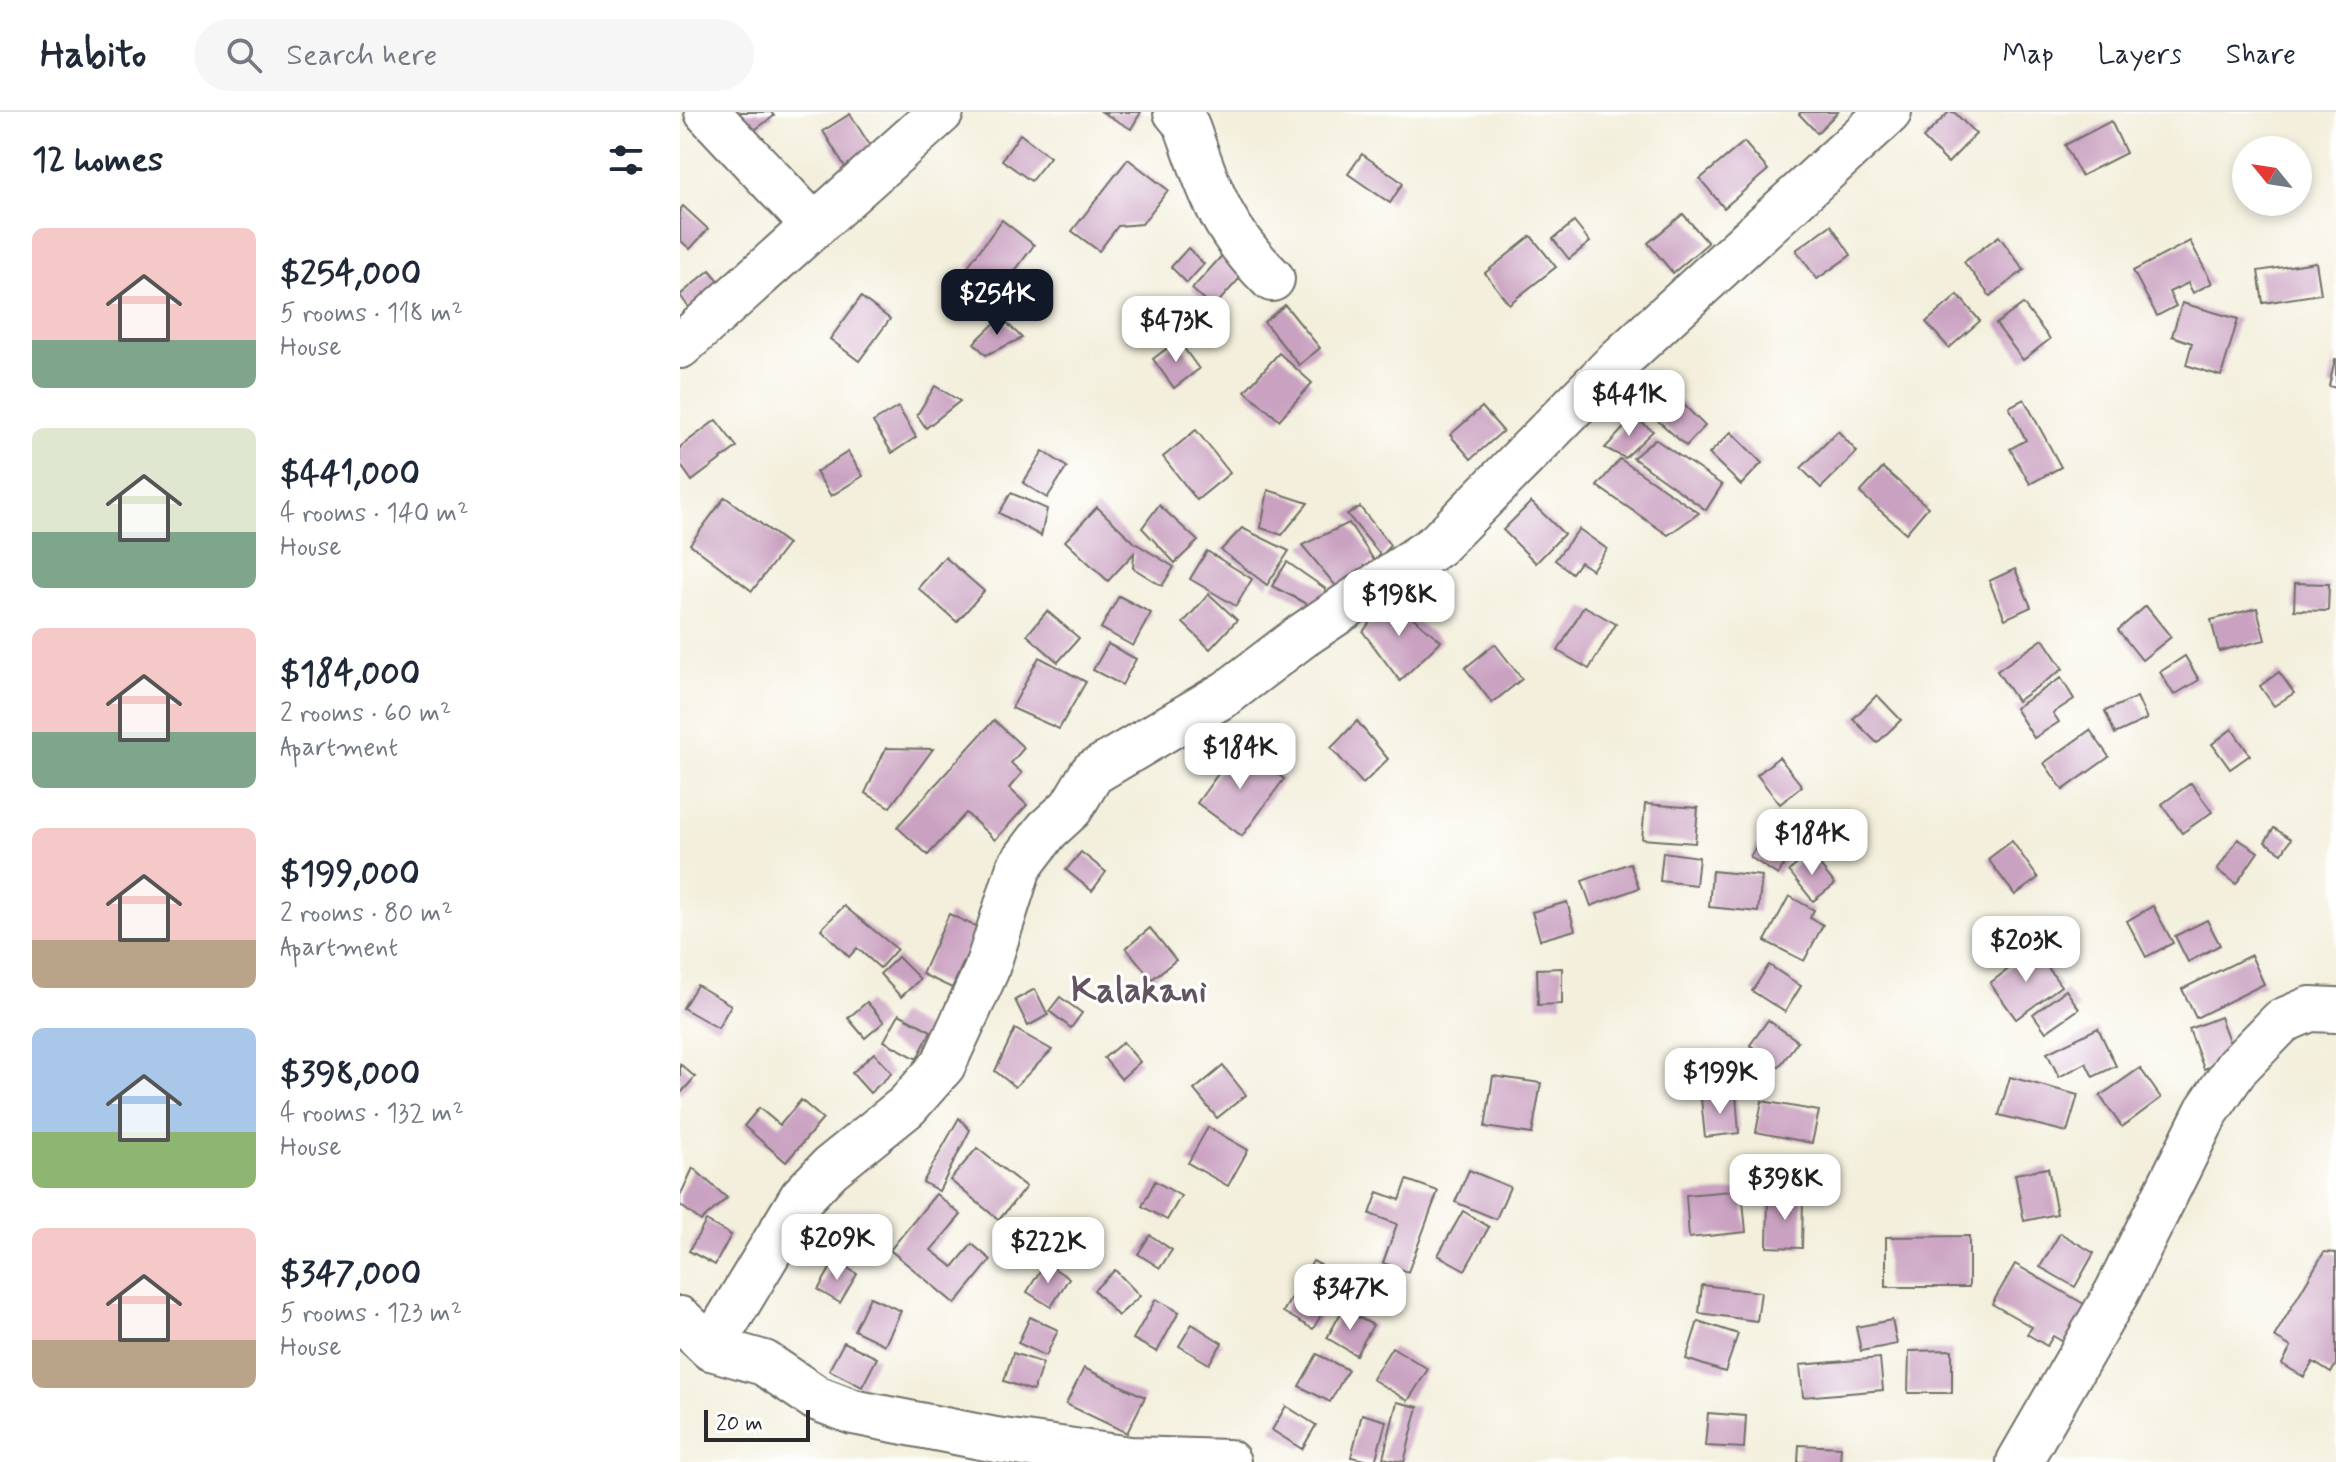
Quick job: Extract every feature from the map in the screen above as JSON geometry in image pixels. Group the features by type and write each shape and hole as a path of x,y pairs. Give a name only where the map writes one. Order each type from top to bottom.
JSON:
{"street":[{"path":"707,112 814,226"},
{"path":"680,346 941,112"},
{"path":"1176,112 1186,124 1218,213 1248,256 1272,279"},
{"path":"1228,1462 1130,1459 906,1424 853,1412 816,1398 764,1363 696,1334 802,1197 830,1168 907,1106 943,1065 986,971 1019,867 1047,830 1071,808 1092,773 1227,693 1302,636 1437,545 1629,351 1889,112"},
{"path":"2019,1462 2117,1292 2207,1111 2237,1067 2282,1021 2310,1009 2336,1010"}],"building":[{"path":"738,112 771,112 774,116 753,131"},
{"path":"1102,112 1141,112 1131,129"},
{"path":"1838,112 1817,133 1799,114"},
{"path":"1949,112 1954,112 1976,134 1948,163 1923,138"},
{"path":"850,114 878,158 850,175 823,131"},
{"path":"2111,121 2126,153 2081,176 2065,145"},
{"path":"1020,134 1050,157 1031,181 1002,160"},
{"path":"1744,142 1768,170 1724,208 1700,179"},
{"path":"1362,154 1403,183 1390,203 1348,174"},
{"path":"1128,159 1168,190 1142,224 1118,226 1099,251 1072,231"},
{"path":"683,206 708,229 690,249 680,240 680,210"},
{"path":"1683,214 1708,243 1673,273 1648,243"},
{"path":"1002,220 1034,245 1001,290 968,266"},
{"path":"1574,222 1590,242 1569,259 1553,239"},
{"path":"1831,225 1851,255 1817,279 1796,250"},
{"path":"1531,236 1556,267 1509,304 1485,273"},
{"path":"1999,236 2024,270 1990,296 1964,262"},
{"path":"2190,241 2212,283 2193,293 2188,283 2169,292 2176,306 2157,316 2133,271"},
{"path":"1188,248 1204,264 1187,283 1171,267"},
{"path":"1226,251 1247,270 1213,308 1192,289"},
{"path":"2316,262 2321,294 2263,303 2258,271"},
{"path":"710,270 733,298 700,324 680,295"},
{"path":"1958,295 1980,321 1949,348 1926,322"},
{"path":"861,297 890,319 859,361 830,339"},
{"path":"2182,303 2238,319 2221,376 2186,365 2192,343 2172,336"},
{"path":"2023,304 2050,339 2023,360 1996,324"},
{"path":"1285,305 1320,348 1299,365 1264,322"},
{"path":"1001,317 1022,338 986,355 974,343"},
{"path":"1178,340 1199,369 1174,388 1153,359"},
{"path":"1279,353 1312,383 1279,420 1245,391"},
{"path":"2336,359 2336,388 2329,386"},
{"path":"935,386 960,401 926,428 917,415"},
{"path":"1675,396 1705,426 1686,446 1655,418"},
{"path":"2024,399 2061,467 2030,484 2010,449 2026,440 2009,407"},
{"path":"898,407 916,437 892,453 873,422"},
{"path":"1482,407 1503,431 1471,459 1450,435"},
{"path":"1634,417 1653,431 1625,458 1605,448"},
{"path":"716,420 737,447 692,481 680,464 680,447"},
{"path":"1196,430 1230,473 1197,500 1163,457"},
{"path":"1838,431 1857,452 1821,488 1801,468"},
{"path":"1731,432 1762,463 1741,485 1709,454"},
{"path":"1655,439 1722,485 1706,510 1633,458"},
{"path":"1043,451 1067,467 1047,498 1023,483"},
{"path":"848,452 863,476 831,496 816,472"},
{"path":"1620,459 1699,513 1668,535 1597,486"},
{"path":"1883,468 1928,507 1906,533 1860,493"},
{"path":"1268,490 1308,503 1282,535 1261,528"},
{"path":"1011,493 1047,509 1041,536 999,513"},
{"path":"725,497 788,544 752,591 690,544"},
{"path":"1531,502 1564,534 1536,563 1503,530"},
{"path":"1159,505 1198,541 1175,563 1142,528"},
{"path":"1097,507 1135,543 1174,567 1162,586 1133,568 1134,553 1108,581 1065,541"},
{"path":"1360,507 1390,545 1382,557 1347,514"},
{"path":"1349,523 1374,560 1340,591 1302,545"},
{"path":"1242,528 1289,551 1267,585 1221,550"},
{"path":"1579,529 1607,549 1592,570 1580,562 1572,573 1555,560"},
{"path":"1207,551 1252,579 1236,606 1190,579"},
{"path":"945,557 984,591 957,622 918,588"},
{"path":"1287,562 1326,589 1317,609 1272,586"},
{"path":"2015,569 2031,607 2005,619 1989,581"},
{"path":"2295,583 2329,584 2328,611 2294,610"},
{"path":"1209,594 1237,620 1210,649 1183,623"},
{"path":"1119,596 1151,613 1133,646 1101,628"},
{"path":"1388,597 1441,641 1400,681 1363,632"},
{"path":"1584,606 1616,624 1589,669 1558,651"},
{"path":"2146,606 2171,637 2142,660 2118,630"},
{"path":"2257,608 2265,640 2219,651 2211,620"},
{"path":"1047,611 1079,638 1058,662 1027,635"},
{"path":"2043,639 2063,669 2017,701 1997,671"},
{"path":"1108,644 1136,659 1122,685 1093,670"},
{"path":"1495,644 1522,679 1492,703 1465,668"},
{"path":"2185,656 2199,680 2174,695 2160,672"},
{"path":"1039,657 1086,682 1059,729 1012,708"},
{"path":"2279,672 2294,693 2274,706 2260,686"},
{"path":"2061,678 2074,699 2053,713 2059,722 2034,738 2015,708"},
{"path":"1877,695 1901,720 1877,743 1853,719"},
{"path":"2137,697 2147,719 2115,734 2105,711"},
{"path":"994,720 1024,748 1011,763 1022,773 1009,788 1027,805 995,840 966,813 928,855 897,827"},
{"path":"1357,721 1388,759 1363,784 1331,748"},
{"path":"2232,729 2250,755 2230,769 2212,744"},
{"path":"2090,730 2109,757 2063,790 2044,763"},
{"path":"1239,745 1284,779 1242,836 1197,803"},
{"path":"886,748 933,749 890,807 865,793"},
{"path":"1779,757 1802,786 1780,804 1757,775"},
{"path":"2191,783 2212,812 2182,833 2162,804"},
{"path":"1645,804 1698,808 1695,843 1642,839"},
{"path":"1767,828 1796,844 1778,875 1750,857"},
{"path":"2274,828 2291,839 2282,853 2265,842"},
{"path":"2238,839 2258,852 2236,884 2217,870"},
{"path":"2012,841 2038,878 2015,895 1988,859"},
{"path":"1081,852 1106,872 1092,891 1066,870"},
{"path":"1663,852 1699,857 1696,885 1660,881"},
{"path":"1810,853 1835,884 1813,901 1789,871"},
{"path":"1630,863 1639,888 1591,906 1582,881"},
{"path":"1712,871 1762,876 1758,912 1709,907"},
{"path":"1789,896 1814,910 1810,918 1823,925 1804,961 1765,941"},
{"path":"1567,902 1575,930 1540,940 1532,912"},
{"path":"844,906 897,949 880,968 857,948 849,957 821,929"},
{"path":"2153,906 2173,943 2146,957 2127,921"},
{"path":"949,914 979,928 952,988 922,974"},
{"path":"2207,920 2220,945 2188,962 2175,936"},
{"path":"1150,928 1176,960 1152,979 1126,948"},
{"path":"2035,949 2061,986 2016,1019 1990,983"},
{"path":"2251,955 2264,984 2196,1018 2182,989"},
{"path":"898,957 920,979 901,997 880,974"},
{"path":"1769,965 1801,986 1785,1012 1752,991"},
{"path":"1562,968 1562,1004 1538,1005 1537,969"},
{"path":"697,985 731,1005 718,1028 683,1008"},
{"path":"1035,989 1048,1015 1028,1026 1015,1000"},
{"path":"2066,990 2079,1009 2046,1032 2033,1014"},
{"path":"1060,997 1082,1013 1071,1028 1049,1011"},
{"path":"867,1002 884,1022 865,1038 848,1018"},
{"path":"899,1014 931,1031 917,1059 884,1041"},
{"path":"2220,1017 2235,1057 2204,1069 2189,1029"},
{"path":"1768,1020 1798,1041 1779,1067 1750,1045"},
{"path":"2098,1028 2116,1066 2093,1077 2086,1063 2059,1077 2047,1053"},
{"path":"1015,1029 1052,1050 1015,1087 995,1071"},
{"path":"1123,1042 1140,1062 1121,1079 1104,1058"},
{"path":"874,1053 892,1073 870,1093 852,1073"},
{"path":"680,1064 695,1077 680,1094"},
{"path":"1223,1066 1246,1095 1217,1118 1194,1090"},
{"path":"2140,1068 2161,1098 2122,1127 2100,1096"},
{"path":"1493,1076 1541,1083 1532,1134 1485,1127"},
{"path":"2010,1077 2078,1095 2067,1132 1999,1115"},
{"path":"1736,1095 1739,1133 1705,1137 1701,1099"},
{"path":"801,1100 823,1119 786,1162 744,1126 759,1108 780,1125"},
{"path":"1762,1101 1819,1111 1812,1143 1756,1132"},
{"path":"959,1118 970,1130 939,1191 923,1182"},
{"path":"1208,1127 1248,1150 1228,1186 1188,1163"},
{"path":"977,1148 1026,1187 999,1220 950,1180"},
{"path":"693,1168 727,1198 701,1221 680,1205 680,1196"},
{"path":"2048,1168 2057,1214 2024,1221 2015,1174"},
{"path":"1469,1170 1510,1187 1496,1219 1455,1202"},
{"path":"1407,1180 1438,1191 1408,1272 1383,1263 1397,1224 1370,1214 1378,1192 1400,1200"},
{"path":"1155,1181 1181,1196 1167,1220 1142,1206"},
{"path":"1742,1190 1746,1232 1689,1238 1686,1195"},
{"path":"936,1194 961,1215 931,1250 953,1267 972,1244 991,1260 955,1304 890,1250"},
{"path":"1768,1197 1803,1197 1802,1248 1767,1247"},
{"path":"1463,1211 1489,1227 1465,1270 1438,1255"},
{"path":"706,1221 731,1235 715,1265 689,1251"},
{"path":"2060,1233 2094,1253 2075,1287 2040,1267"},
{"path":"1150,1235 1172,1250 1160,1268 1138,1254"},
{"path":"1969,1236 1969,1287 1886,1287 1886,1237"},
{"path":"2324,1252 2336,1253 2336,1364 2331,1373 2313,1362 2304,1377 2282,1364 2291,1347 2274,1337"},
{"path":"835,1260 857,1274 840,1303 818,1290"},
{"path":"1313,1261 1343,1277 1313,1329 1283,1312"},
{"path":"1045,1263 1069,1278 1051,1307 1027,1292"},
{"path":"2015,1264 2096,1311 2074,1348 2053,1336 2047,1346 2027,1334 2032,1327 1992,1304"},
{"path":"1115,1270 1140,1296 1118,1316 1094,1290"},
{"path":"1702,1285 1761,1292 1757,1321 1699,1313"},
{"path":"870,1297 901,1311 885,1345 854,1330"},
{"path":"1156,1299 1179,1312 1157,1352 1133,1339"},
{"path":"1343,1309 1373,1325 1356,1355 1327,1338"},
{"path":"1030,1317 1058,1330 1046,1356 1018,1343"},
{"path":"1892,1320 1897,1344 1861,1351 1856,1327"},
{"path":"1698,1321 1738,1334 1725,1372 1686,1359"},
{"path":"1192,1324 1222,1343 1209,1364 1179,1346"},
{"path":"844,1342 877,1358 862,1387 829,1370"},
{"path":"1392,1347 1428,1369 1408,1401 1372,1379"},
{"path":"1952,1350 1952,1393 1908,1393 1909,1351"},
{"path":"1013,1353 1043,1363 1033,1391 1004,1381"},
{"path":"1317,1354 1348,1370 1330,1402 1299,1386"},
{"path":"1880,1358 1883,1390 1803,1397 1800,1365"},
{"path":"1084,1368 1145,1397 1127,1433 1066,1404"},
{"path":"1397,1402 1418,1407 1404,1462 1383,1458"},
{"path":"1286,1406 1316,1425 1302,1449 1272,1430"},
{"path":"1708,1413 1746,1416 1744,1448 1705,1446"},
{"path":"1362,1414 1386,1421 1375,1462 1351,1457"},
{"path":"1799,1445 1841,1447 1840,1462 1798,1462"}],"district":[{"name":"Kalakani","path":"1139,988"}]}
